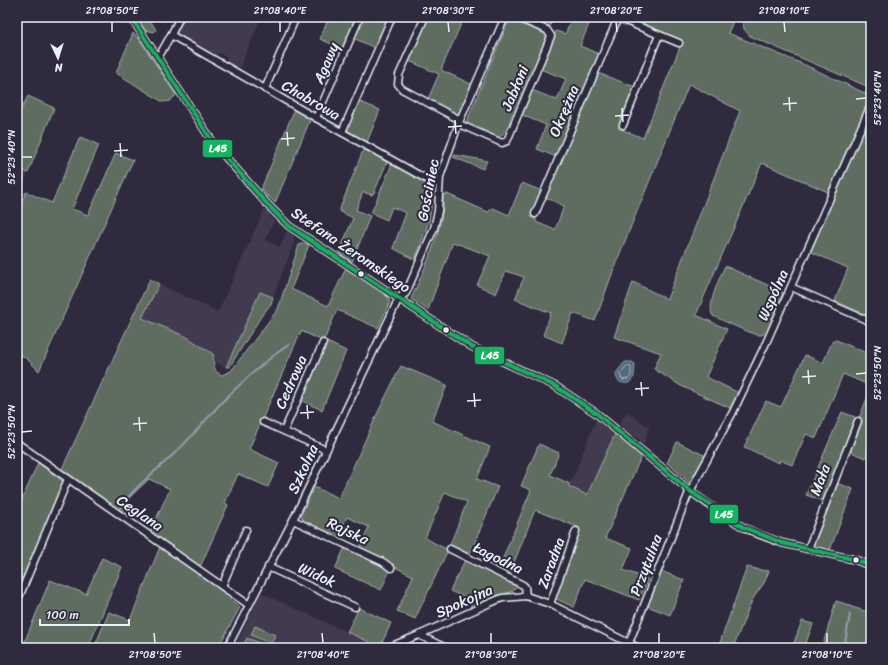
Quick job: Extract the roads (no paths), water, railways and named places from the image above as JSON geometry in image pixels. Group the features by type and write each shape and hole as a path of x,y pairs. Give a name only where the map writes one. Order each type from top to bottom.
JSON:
{"street":[{"name":"Stefana Żeromskiego","path":"131,17 214,144 268,206 299,234 472,347 555,386 596,413 690,491 715,509 751,531 776,541 856,560 871,566"},
{"path":"158,58 180,17"},
{"path":"265,89 296,17"},
{"name":"Agawy","path":"316,118 360,17"},
{"path":"342,132 392,17"},
{"path":"424,17 399,75 398,84 402,89 459,122"},
{"name":"Gościniec","path":"399,298 406,293 434,228 438,211 439,184 442,171 459,122 505,17"},
{"name":"Jabłoni","path":"459,122 502,142 507,141 551,36 547,30 515,17"},
{"path":"617,17 679,43"},
{"name":"Okrężna","path":"535,214 617,17"},
{"name":"Chabrowa","path":"171,35 316,118 428,180 439,184"},
{"path":"623,125 659,35"},
{"name":"Wspólna","path":"690,491 733,412 791,287 871,105"},
{"path":"791,287 871,322"},
{"name":"Szkolna","path":"226,648 293,520 399,298"},
{"name":"Cedrowa","path":"284,431 323,343"},
{"name":"Mała","path":"808,549 858,421"},
{"path":"263,422 326,450"},
{"name":"Ceglana","path":"17,443 249,605"},
{"path":"17,602 68,479"},
{"name":"Przytulna","path":"628,646 658,567 690,491"},
{"name":"Rajska","path":"293,520 383,562 390,568"},
{"path":"222,586 246,530"},
{"name":"Zaradna","path":"550,604 576,531"},
{"name":"Łagodna","path":"450,549 523,585 525,587 526,596"},
{"name":"Widok","path":"268,567 355,607"},
{"name":"Spokojna","path":"387,648 419,636 502,598 526,596 550,604 628,646 639,648"},
{"path":"419,636 446,648"}],"water":[{"path":"625,362 632,362 635,364 634,377 629,383 620,382 616,376 616,373"}],"waterway":[{"path":"120,508 126,499 183,445 238,386 263,364 290,344"},
{"path":"844,648 850,614"}]}
